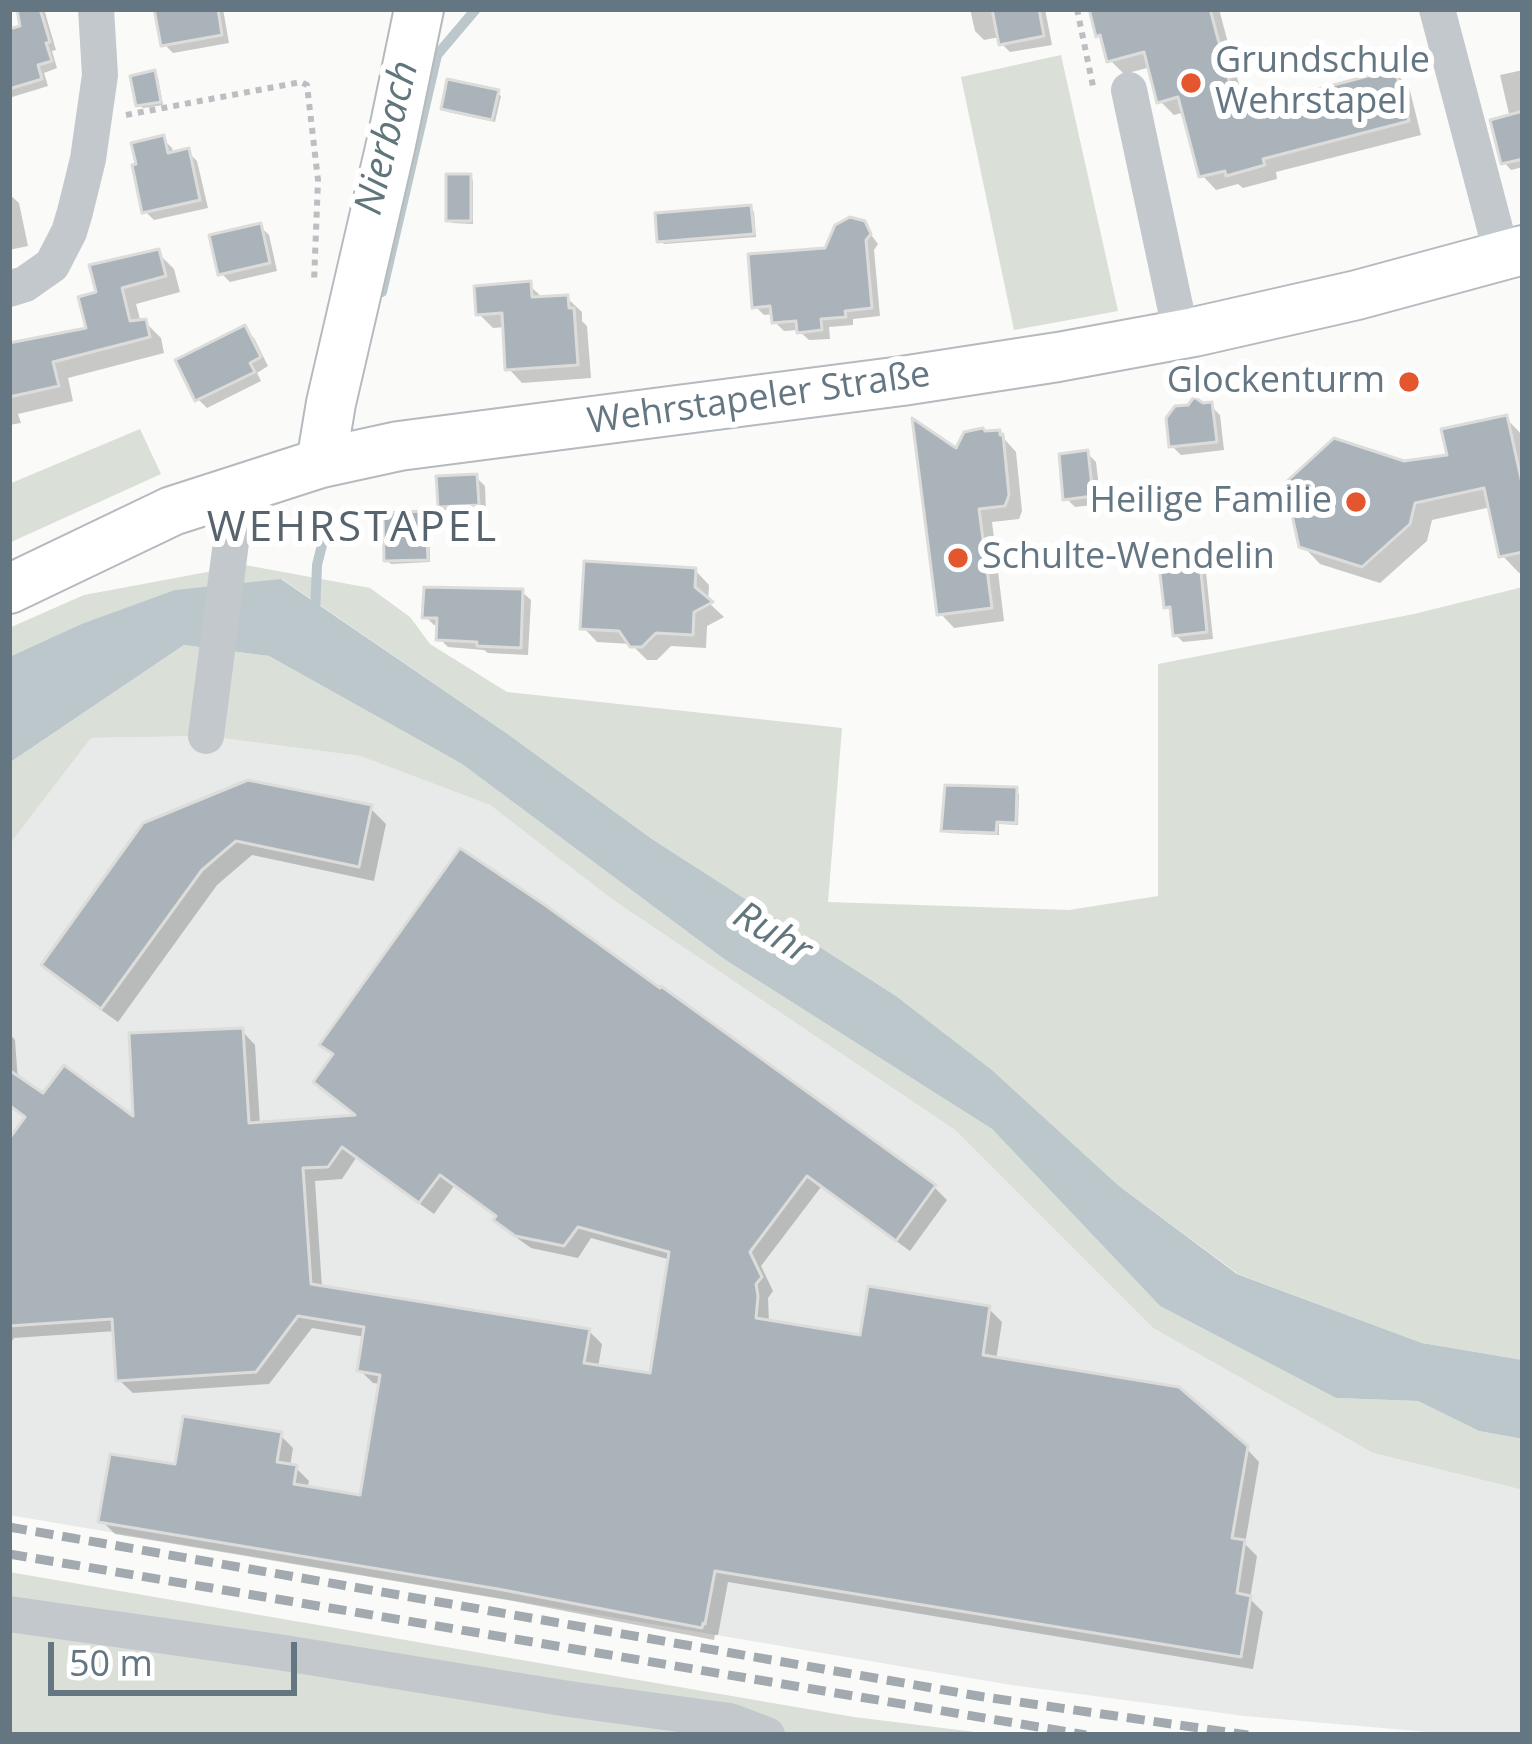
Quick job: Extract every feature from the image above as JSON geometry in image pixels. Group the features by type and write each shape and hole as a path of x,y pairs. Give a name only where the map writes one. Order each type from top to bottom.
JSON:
{"main road":[{"path":"321,463 419,9"},
{"name":"Wehrstapeler Straße","path":"9,589 172,511 237,505 321,463 399,446 1058,357 1357,295 1513,253"}],"street":[{"path":"9,289 52,265 75,212 100,75 96,9"},
{"path":"1437,9 1513,253"},
{"path":"1129,90 1181,334"},
{"path":"206,736 237,505"},
{"path":"9,1614 730,1721 767,1735"}],"path":[{"path":"94,122 301,82 307,85 318,180 313,299"}],"shaded area":[{"path":"1061,55 1118,311 1014,330 961,77"},
{"path":"140,429 161,474 9,543 9,484"},
{"path":"245,565 370,588 410,617 430,644 507,692 842,728 828,902 1069,910 1158,896 1158,664 1414,614 1523,587 1523,1360 1422,1343 1238,1274 1119,1186 992,1070 896,996 652,839 282,579 79,625 9,657 9,628 84,595"},
{"path":"184,645 269,656 462,764 724,959 992,1129 1160,1306 1336,1398 1418,1401 1479,1431 1523,1439 1523,1490 1373,1453 1153,1328 955,1130 613,900 490,805 360,756 206,736 91,738 9,845 9,763"},
{"path":"206,736 360,756 490,805 613,900 955,1130 1153,1328 1373,1453 1523,1490 1523,1735 1462,1735 1245,1716 1011,1685 9,1515 9,845 91,738"},
{"path":"9,1572 854,1717 999,1735 789,1735 763,1719 9,1607"},
{"path":"9,1617 750,1735 9,1735"}],"water":[{"name":"Ruhr","path":"281,579 652,839 896,996 992,1070 1119,1186 1237,1274 1422,1343 1523,1360 1523,1439 1479,1431 1418,1401 1336,1398 1160,1306 992,1129 724,959 462,764 269,656 184,645 9,763 9,657 175,590"}],"building":[{"path":"17,9 40,9 52,61 38,65 42,79 9,89 9,29 20,26"},
{"path":"154,9 218,9 222,35 161,46"},
{"path":"992,9 1039,9 1044,36 999,45"},
{"name":"Grundschule Wehrstapel","path":"1089,9 1210,9 1237,110 1395,69 1409,121 1263,159 1265,165 1226,176 1225,171 1199,177 1178,97 1157,103 1144,52 1107,62"},
{"path":"155,70 161,102 136,106 130,76"},
{"path":"447,79 499,90 492,120 441,109"},
{"path":"1523,111 1523,159 1501,164 1490,120"},
{"path":"164,135 168,153 189,148 200,200 142,213 131,143"},
{"path":"446,174 471,174 471,221 446,221"},
{"path":"751,205 754,234 657,242 655,213"},
{"path":"850,217 865,221 871,234 866,240 872,308 821,319 822,330 797,333 796,321 772,323 770,306 752,308 748,254 825,248 835,225"},
{"path":"261,223 270,263 218,275 209,235"},
{"path":"159,249 166,276 122,288 130,321 146,319 150,337 53,362 59,386 9,397 9,343 86,328 78,297 96,292 89,265"},
{"path":"531,281 532,297 568,295 569,308 574,308 578,365 505,370 502,313 476,315 474,286"},
{"path":"245,325 261,357 250,363 255,372 195,401 175,360"},
{"path":"1194,397 1212,402 1217,442 1169,447 1166,418 1175,406 1188,405"},
{"name":"Heilige Familie","path":"1507,415 1523,488 1523,552 1499,557 1484,488 1415,503 1410,524 1362,567 1299,547 1285,483 1334,438 1404,461 1447,455 1441,429"},
{"name":"Schulte-Wendelin","path":"912,418 956,448 964,432 983,428 1003,434 1009,495 1005,506 979,509 992,608 937,615"},
{"path":"1088,450 1093,496 1063,500 1059,454"},
{"path":"477,474 479,505 438,507 436,476"},
{"path":"426,511 428,560 384,561 383,513"},
{"path":"1199,552 1207,632 1173,636 1170,607 1164,608 1158,557"},
{"path":"584,561 696,568 695,587 713,602 694,612 693,635 656,633 642,647 630,647 619,631 580,629"},
{"path":"424,587 523,589 521,648 436,640 437,618 422,618"},
{"path":"248,780 372,805 359,867 236,841 202,870 101,1009 41,965 143,823"},
{"path":"945,785 1017,787 1016,823 997,822 996,833 941,831"},
{"path":"460,848 936,1185 896,1241 807,1176 750,1252 762,1277 756,1284 756,1318 860,1335 868,1286 990,1306 983,1355 1179,1387 1248,1446 1232,1538 1245,1540 1237,1593 1251,1596 1241,1657 715,1571 702,1628 98,1522 110,1454 175,1464 183,1416 282,1432 277,1462 297,1465 294,1484 360,1495 380,1375 357,1371 364,1327 298,1316 256,1372 116,1381 112,1319 9,1326 9,1139 25,1117 9,1105 9,1070 43,1093 64,1065 133,1116 129,1033 243,1028 249,1123 355,1115 313,1082 333,1054 319,1045","holes":["342,1147 419,1203 440,1175 515,1236 564,1246 578,1227 669,1252 650,1373 584,1363 590,1329 311,1284 303,1168 328,1167"]}],"waterway":[{"name":"Nierbach","path":"382,292 437,55 476,9"},
{"name":"Nierbach","path":"315,614 317,565 329,517"}],"railway":[{"path":"9,1527 984,1697 1248,1735"},
{"path":"9,1554 1086,1735"}],"place":[{"name":"Grundschule Wehrstapel","path":"1191,83"},
{"name":"Glockenturm","path":"1409,382"},
{"name":"Heilige Familie","path":"1356,502"},
{"name":"Schulte-Wendelin","path":"958,558"}],"district":[{"name":"WEHRSTAPEL","path":"353,529"}]}
